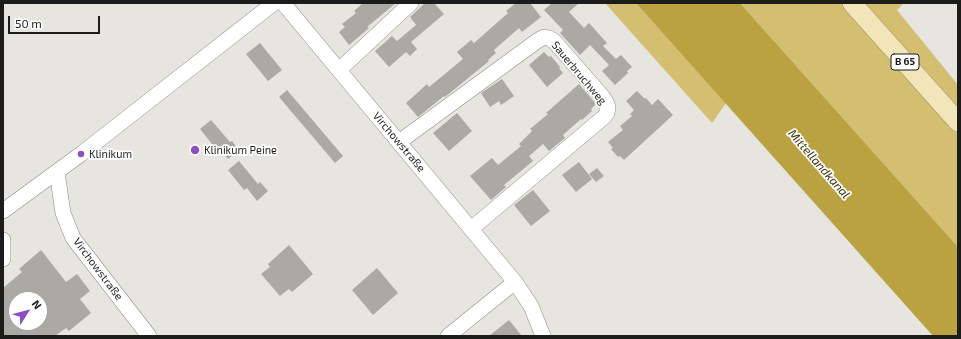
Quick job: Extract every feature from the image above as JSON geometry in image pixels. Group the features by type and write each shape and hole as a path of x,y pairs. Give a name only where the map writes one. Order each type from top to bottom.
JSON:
{"main road":[{"name":"B 65","path":"852,3 958,122"}],"street":[{"path":"4,214 274,3"},
{"name":"Virchowstraße","path":"283,3 515,282 531,306 543,336"},
{"path":"339,70 410,3"},
{"name":"Sauerbruchweg","path":"399,142 537,41 544,38 549,38 554,41 602,96 608,107 607,113 604,117 471,229"},
{"name":"Virchowstraße","path":"57,172 63,213 73,238 149,336"},
{"path":"3,240 3,259"},
{"path":"448,336 515,282"}],"shaded area":[{"path":"605,3 636,3 726,103 712,123"},
{"path":"740,3 904,3 897,10 958,85 958,247"}],"water":[{"name":"Mittellandkanal","path":"636,3 740,3 958,247 958,336 933,336"}],"building":[{"path":"363,3 396,3 367,27 369,28 349,45 339,32 345,27 342,24 356,13 354,11"},
{"path":"425,3 434,3 444,14 411,42 417,49 410,56 406,52 389,67 375,51 392,36 397,41 416,25 410,17"},
{"path":"516,3 530,3 541,17 522,32 519,28 494,50 496,53 488,60 489,61 418,117 406,103 427,84 429,87 463,59 457,52 471,40 474,43 508,13 506,11"},
{"path":"552,3 579,3 569,12 584,28 589,23 607,43 603,46 616,59 621,55 632,67 627,71 628,73 615,85 602,71 609,65 590,45 580,55 560,33 563,30 544,10"},
{"path":"260,43 282,70 268,81 246,54"},
{"path":"544,52 549,57 551,56 563,73 547,87 529,65"},
{"path":"502,79 514,96 501,105 499,101 490,107 481,93"},
{"path":"579,84 596,104 591,109 592,111 563,135 565,138 549,151 543,144 529,156 533,161 504,185 506,187 491,200 470,176 492,158 498,165 521,146 519,144 532,131 530,129"},
{"path":"287,90 343,156 335,163 279,97"},
{"path":"637,91 652,105 658,99 673,115 624,160 620,156 618,157 611,149 613,148 608,142 623,130 620,126 632,116 630,114 634,110 626,101"},
{"path":"457,113 472,131 449,151 433,133"},
{"path":"211,120 239,150 228,159 218,147 216,149 200,129"},
{"path":"239,161 258,184 260,182 268,191 257,201 247,188 244,190 228,170"},
{"path":"579,162 592,179 576,192 562,175"},
{"path":"597,168 604,176 596,182 589,174"},
{"path":"533,190 550,211 531,226 514,205"},
{"path":"289,245 313,274 292,292 289,289 280,296 261,274 270,267 268,264"},
{"path":"41,250 66,282 77,274 90,291 80,299 91,313 69,331 66,328 55,336 3,336 3,288 22,272 19,269"},
{"path":"377,268 398,293 373,315 352,290"},
{"path":"509,320 522,336 489,336"}],"place":[{"name":"Klinikum Peine","path":"195,150"},
{"name":"Klinikum","path":"81,154"}]}
